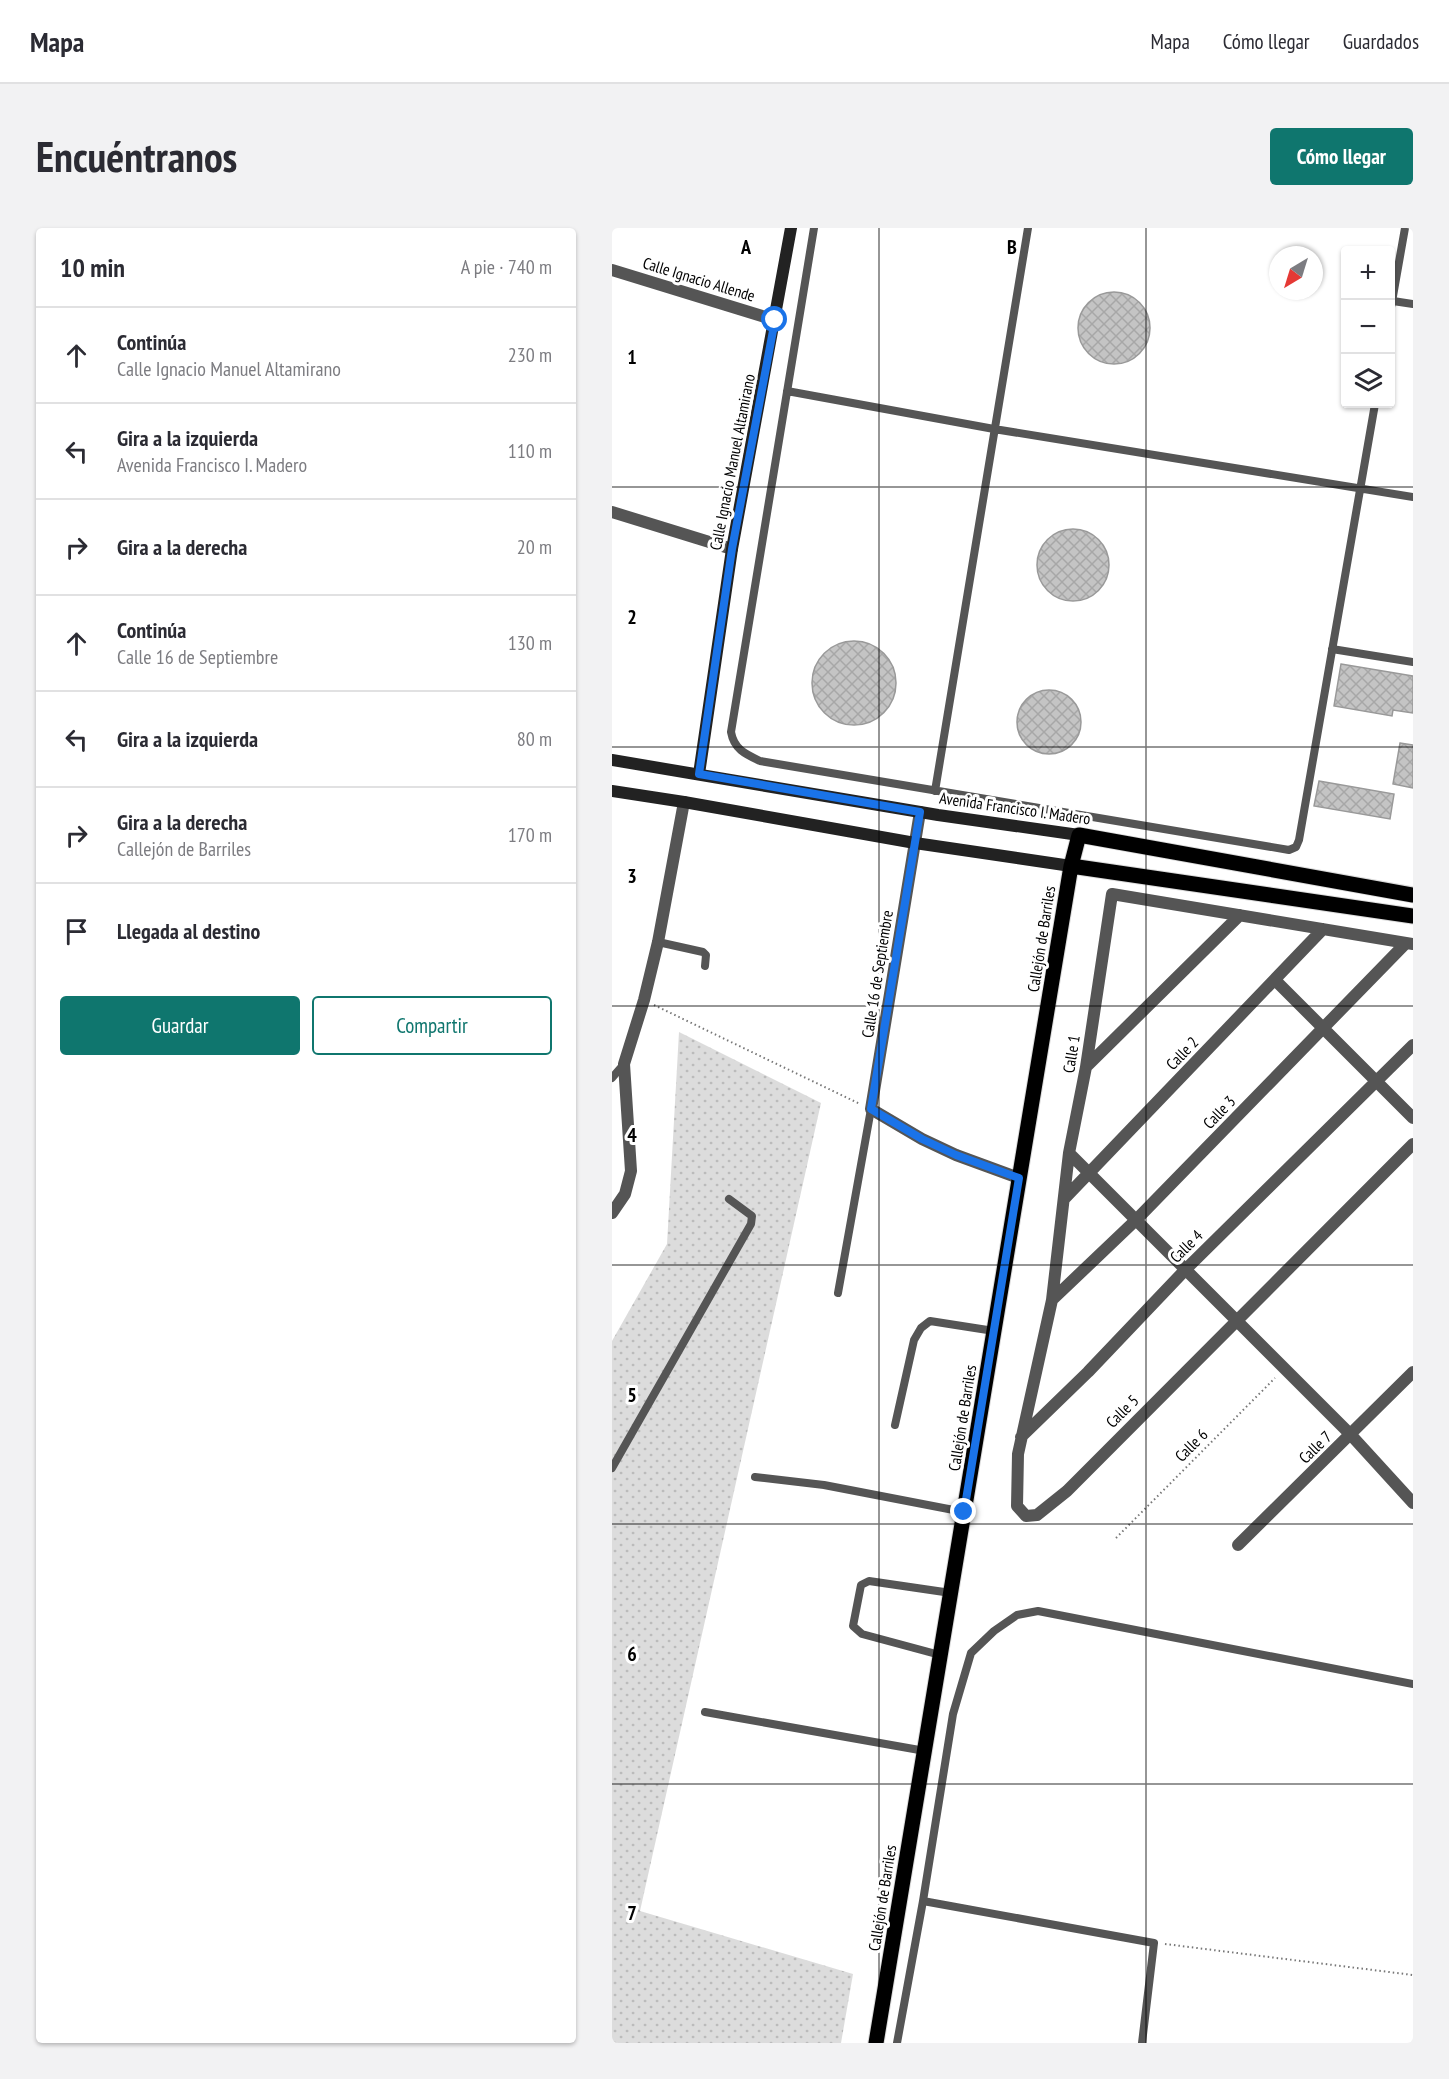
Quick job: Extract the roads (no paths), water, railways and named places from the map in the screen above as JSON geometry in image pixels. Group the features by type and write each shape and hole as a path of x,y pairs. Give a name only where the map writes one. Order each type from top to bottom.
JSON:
{"main road":[{"name":"Calle Ignacio Manuel Altamirano","path":"699,774 732,549 791,228"},
{"name":"Avenida Francisco I. Madero","path":"612,760 920,812 1079,835 1413,895"},
{"path":"612,791 915,843 1413,916"},
{"name":"Callejón de Barriles","path":"876,2043 1071,866 1079,835"}],"street":[{"name":"Calle Ignacio Allende","path":"612,270 775,320"},
{"path":"612,512 732,549"},
{"path":"612,1214 625,1194 631,1171 624,1064 644,1000 658,942 684,802"},
{"name":"Calle 16 de Septiembre","path":"871,1109 920,812"},
{"name":"Calle 1","path":"1026,1516 1017,1506 1018,1454 1052,1300 1069,1153 1086,1067 1112,894 1409,943"},
{"path":"1086,1067 1240,915"},
{"name":"Calle 2","path":"1064,1198 1323,929"},
{"name":"Calle 3","path":"1052,1300 1137,1219 1409,943"},
{"path":"1275,980 1413,1118"},
{"name":"Calle 4","path":"1021,1437 1088,1372 1186,1269 1413,1045"},
{"path":"871,1109 947,1151 1019,1178"},
{"name":"Calle 5","path":"1026,1516 1037,1515 1058,1499 1413,1144"},
{"path":"1069,1153 1351,1435 1413,1503"},
{"name":"Calle 7","path":"1238,1545 1413,1372"}],"lane":[{"path":"814,228 731,732 733,742 738,749 760,761 1289,850 1296,847 1374,408"},
{"path":"935,791 1028,228"},
{"path":"1393,300 1405,228"},
{"path":"1395,301 1413,304"},
{"path":"787,391 994,429 1413,498"},
{"path":"1332,649 1413,662"},
{"path":"658,942 703,951 706,955 705,966"},
{"path":"612,1078 624,1064"},
{"path":"838,1293 871,1109"},
{"path":"612,1468 751,1224 752,1216 729,1199"},
{"path":"896,1425 914,1340 921,1328 930,1321 994,1331"},
{"path":"755,1477 824,1485 964,1512"},
{"path":"940,1654 862,1634 853,1626 861,1585 869,1581 951,1593"},
{"path":"897,2043 923,1901 953,1714 971,1653 994,1631 1017,1615 1038,1611 1413,1684"},
{"path":"705,1712 925,1751"},
{"path":"923,1901 1154,1942 1142,2043"}]}
